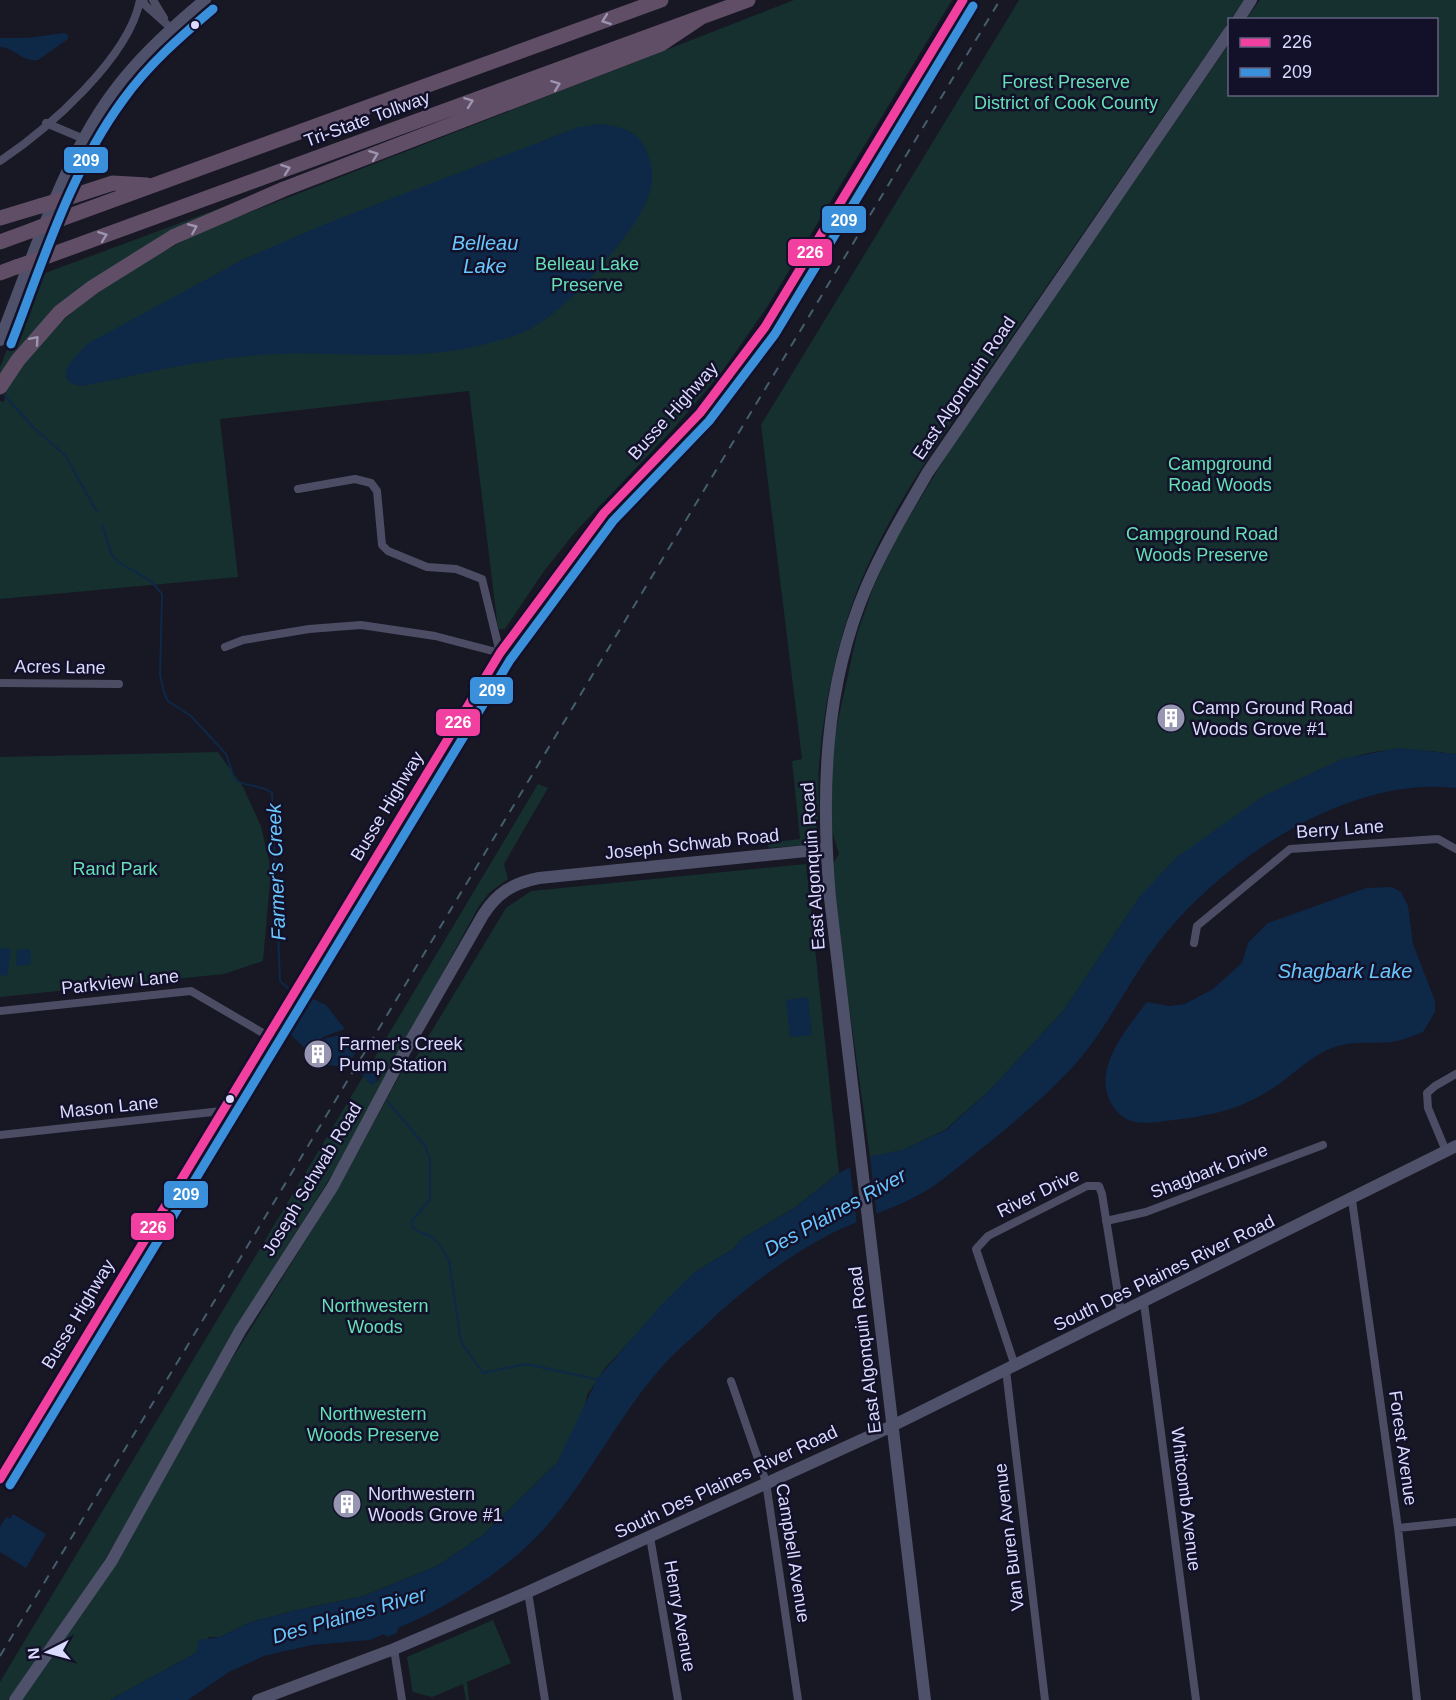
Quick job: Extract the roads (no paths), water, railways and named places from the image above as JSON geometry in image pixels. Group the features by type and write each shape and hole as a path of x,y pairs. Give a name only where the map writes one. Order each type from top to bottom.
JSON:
{"highway":[{"name":"Tri-State Tollway","path":"0,242 661,0"},
{"name":"Tri-State Tollway","path":"0,273 748,0"},
{"path":"0,387 18,360 60,312 93,286 173,237 284,189 661,44 700,18"},
{"path":"0,218 113,183 153,186"}],"main road":[{"path":"0,340 84,139 116,89 171,28 205,0"},
{"name":"Busse Highway","path":"0,1479 500,653 604,513 700,413 765,327 963,0"},
{"path":"1239,18 1251,0"},
{"name":"East Algonquin Road","path":"925,1700 826,849 825,771 837,686 856,614 888,542 928,472 1228,34"},
{"name":"Joseph Schwab Road","path":"15,1700 111,1562 240,1331 333,1186 406,1049 493,902 514,885 538,878 826,849"},
{"name":"South Des Plaines River Road","path":"259,1700 394,1649 528,1592 892,1426 1451,1149"}],"street":[{"path":"142,0 171,28"},
{"path":"0,161 85,90 104,69 130,29 142,0"},
{"path":"153,0 171,28"},
{"path":"46,123 84,139"},
{"path":"225,647 243,640 298,630 361,625 435,636 500,653 482,579 456,569 428,567 388,551 382,545 377,491 371,483 355,479 298,489"},
{"name":"Acres Lane","path":"0,683 119,684"},
{"name":"Berry Lane","path":"1194,943 1197,926 1290,849 1438,839 1456,849"},
{"name":"Parkview Lane","path":"0,1011 191,992 268,1035"},
{"path":"1451,1149 1428,1108 1427,1094 1435,1086 1456,1074"},
{"name":"Mason Lane","path":"0,1135 222,1111"},
{"name":"Shagbark Drive","path":"1106,1221 1146,1212 1323,1145"},
{"name":"River Drive","path":"976,1249 988,1236 1087,1186 1096,1185 1101,1190 1121,1314"},
{"name":"Forest Avenue","path":"1352,1200 1398,1528 1417,1700"},
{"name":"Van Buren Avenue","path":"976,1249 1010,1368 1045,1700"},
{"name":"Whitcomb Avenue","path":"1144,1303 1196,1700"},
{"name":"Campbell Avenue","path":"730,1381 766,1482 798,1700"},
{"path":"1398,1528 1456,1522"},
{"name":"Henry Avenue","path":"650,1537 678,1700"},
{"path":"528,1592 545,1700"},
{"path":"394,1649 402,1700"}],"water":[{"path":"64,33 68,35 68,39 38,60 27,59 0,47 0,38 27,38"},
{"name":"Belleau Lake","path":"600,124 620,128 634,134 644,146 652,176 648,197 632,227 591,278 548,317 524,332 489,343 436,353 276,354 227,358 83,386 67,379 66,374 72,361 89,343 242,260 333,221 579,127"},
{"name":"Des Plaines River","path":"1399,748 1456,754 1456,788 1415,787 1374,795 1333,809 1293,828 1255,852 1220,879 1162,938 1095,1039 1055,1085 1008,1127 933,1187 910,1200 813,1243 755,1282 721,1311 661,1368 643,1389 581,1482 547,1526 514,1558 483,1582 449,1603 398,1628 397,1633 387,1637 384,1634 370,1640 312,1645 264,1656 229,1672 188,1700 110,1700 196,1653 199,1640 220,1637 251,1622 364,1596 439,1565 483,1535 557,1463 597,1379 664,1302 695,1272 733,1249 743,1238 793,1209 839,1173 872,1156 903,1150 946,1130 991,1089 1064,1010 1141,895 1177,857 1265,795 1342,759"},
{"name":"Shagbark Lake","path":"1392,887 1401,892 1408,906 1413,944 1435,1001 1435,1012 1423,1032 1397,1041 1338,1046 1319,1054 1257,1097 1220,1112 1141,1123 1128,1120 1116,1110 1106,1090 1109,1063 1122,1036 1147,1002 1169,1006 1185,1004 1213,989 1242,963 1248,943 1268,923 1366,888"},
{"path":"0,948 11,949 7,976 0,975"},
{"path":"30,949 31,964 16,966 17,950"},
{"path":"808,997 812,1035 790,1037 786,1000"},
{"path":"311,998 326,1005 345,1029 323,1037 310,1053 291,1035 291,1029"},
{"path":"344,1034 355,1053 376,1064 377,1081 371,1085 360,1074 349,1068 321,1065 319,1062 327,1054 319,1045 324,1039"},
{"path":"13,1514 46,1534 26,1568 0,1552 0,1527 6,1517 10,1519"}],"waterway":[{"name":"Farmer's Creek","path":"4,395 34,428 65,455 97,512"},
{"name":"Farmer's Creek","path":"102,524 111,553 118,562 151,581 162,594 160,675 168,701 191,716 226,754 235,780 272,793 280,981 290,990"},
{"name":"Farmer's Creek","path":"297,995 308,1002"},
{"name":"Farmer's Creek","path":"388,1102 425,1146 430,1160 430,1199 412,1221 412,1226 433,1238 449,1261 461,1342 483,1373 526,1364 600,1380"}],"railway":[{"path":"0,1656 1000,0"}],"place":[{"name":"Camp Ground Road Woods Grove #1","path":"1171,718"},
{"name":"Farmer's Creek Pump Station","path":"318,1054"},
{"name":"Northwestern Woods Grove #1","path":"347,1504"}],"park label":[{"name":"Forest Preserve District of Cook County","path":"1066,92"},
{"name":"Belleau Lake Preserve","path":"587,274"},
{"name":"Campground Road Woods","path":"1220,474"},
{"name":"Campground Road Woods Preserve","path":"1202,544"},
{"name":"Rand Park","path":"115,869"},
{"name":"Northwestern Woods","path":"375,1316"},
{"name":"Northwestern Woods Preserve","path":"373,1424"}]}
